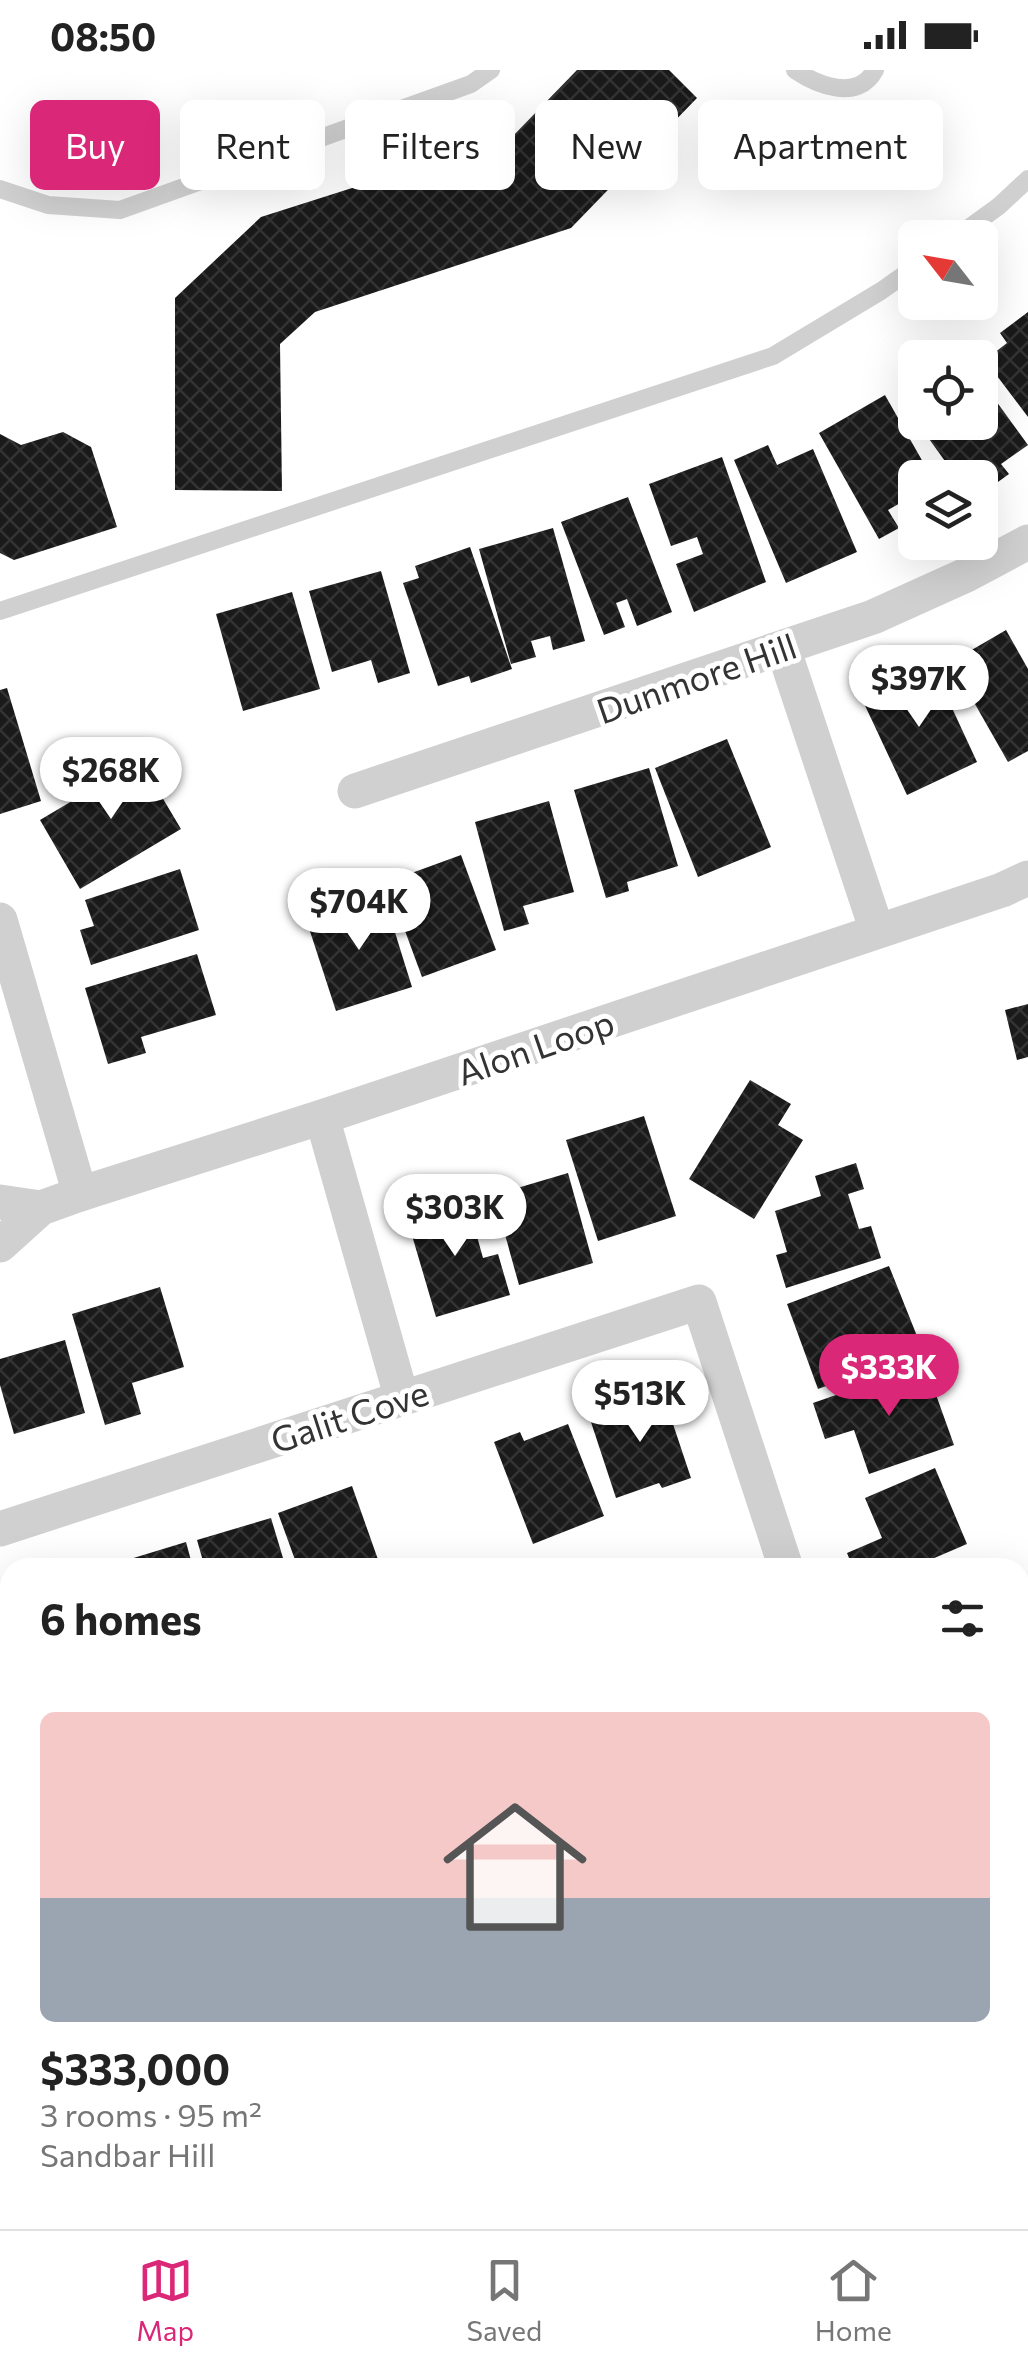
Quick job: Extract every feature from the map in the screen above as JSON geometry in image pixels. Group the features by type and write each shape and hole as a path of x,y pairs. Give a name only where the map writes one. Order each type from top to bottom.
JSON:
{"street":[{"name":"Dunmore Hill","path":"354,791 873,617 1028,542"},
{"path":"783,648 877,931"},
{"name":"Alon Loop","path":"0,1245 41,1208 80,1194 322,1117 1002,890 1028,878"},
{"path":"0,920 80,1194"},
{"path":"322,1117 402,1398"},
{"name":"Alon Loop","path":"0,1202 41,1208"},
{"name":"Galit Cove","path":"0,1529 699,1302 783,1558"}],"lane":[{"path":"0,190 48,204 120,210 472,84 491,70"},
{"path":"794,70 830,89 852,87 871,77 874,70"},
{"path":"980,220 1028,179"},
{"path":"0,611 773,356 898,279"}],"building":[{"path":"577,70 669,70 697,98 678,118 678,100 548,100"},
{"path":"535,113 535,190 608,190 571,228 315,312 280,344 282,491 175,490 175,298 261,217 346,190 515,190 515,134"},
{"path":"1028,312 1028,417 998,377 998,350 1007,343 1000,333"},
{"path":"885,395 898,418 898,440 910,440 922,460 898,460 898,504 888,510 898,529 879,539 819,433"},
{"path":"998,404 1028,445 1001,464 1009,474 998,482 998,460 944,460 930,440 998,440"},
{"path":"63,432 91,447 117,527 14,560 0,553 0,434 21,445"},
{"path":"768,445 777,465 813,449 857,552 786,583 734,460"},
{"path":"722,457 766,582 694,612 676,564 703,554 697,537 671,546 649,484"},
{"path":"628,497 672,612 637,626 627,599 616,603 625,627 604,635 561,522"},
{"path":"553,528 585,641 553,650 550,636 531,641 536,657 511,664 479,549"},
{"path":"470,547 512,669 471,683 469,676 438,686 403,583 419,578 415,566"},
{"path":"381,571 410,673 378,683 371,660 332,672 309,591"},
{"path":"292,592 320,689 243,711 216,614"},
{"path":"1006,630 1028,669 1028,751 1008,762 951,662"},
{"path":"933,667 977,762 907,795 861,697"},
{"path":"7,688 41,801 0,814 0,690"},
{"path":"727,739 771,847 698,877 655,768"},
{"path":"134,750 181,829 80,889 40,820 104,782 98,771"},
{"path":"649,768 678,866 627,882 629,891 606,898 574,790"},
{"path":"549,801 574,892 523,906 529,924 504,931 475,822"},
{"path":"461,855 496,950 422,977 387,882"},
{"path":"180,869 199,930 91,965 80,930 94,926 85,900"},
{"path":"383,894 412,987 336,1011 306,919"},
{"path":"197,954 216,1015 141,1037 146,1053 108,1064 85,988"},
{"path":"1028,1004 1028,1057 1017,1060 1005,1010"},
{"path":"750,1080 791,1104 778,1125 803,1140 754,1219 689,1179"},
{"path":"644,1116 676,1216 598,1241 566,1140"},
{"path":"856,1163 864,1189 848,1194 859,1229 871,1226 881,1258 786,1288 776,1255 787,1252 775,1211 821,1196 815,1176"},
{"path":"568,1173 593,1263 519,1285 494,1195"},
{"path":"466,1197 483,1258 498,1254 510,1295 436,1317 406,1215"},
{"path":"889,1266 923,1351 818,1389 787,1304"},
{"path":"160,1287 184,1367 132,1383 141,1414 105,1425 72,1314"},
{"path":"65,1340 85,1413 14,1434 0,1385 0,1359"},
{"path":"925,1364 954,1445 869,1474 854,1430 825,1439 813,1403"},
{"path":"662,1391 691,1478 662,1488 659,1483 616,1498 589,1416"},
{"path":"568,1424 604,1516 533,1544 494,1442 520,1432 524,1441"},
{"path":"935,1468 967,1544 934,1558 849,1558 847,1553 882,1538 865,1498"},
{"path":"352,1486 377,1558 294,1558 278,1513"},
{"path":"271,1518 283,1558 202,1558 197,1540"},
{"path":"186,1542 190,1558 134,1558"}]}
